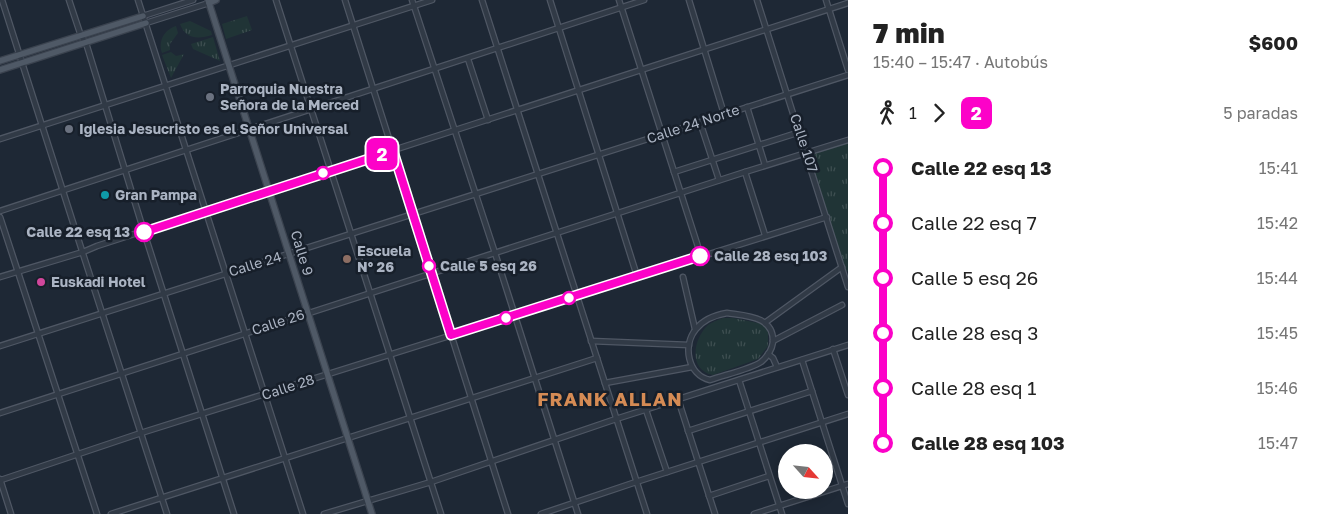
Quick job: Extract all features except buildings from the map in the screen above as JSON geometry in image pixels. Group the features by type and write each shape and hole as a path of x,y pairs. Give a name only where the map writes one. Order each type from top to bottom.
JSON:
{"main road":[{"path":"208,1 216,0"},
{"name":"Calle 9","path":"208,1 372,514"},
{"path":"0,61 144,16"},
{"path":"0,70 146,23"}],"street":[{"path":"2,0 167,514"},
{"path":"69,0 81,36 86,43 234,514"},
{"path":"138,0 303,514"},
{"path":"144,16 193,0"},
{"path":"276,0 441,514"},
{"path":"345,0 508,514"},
{"path":"412,0 578,514"},
{"path":"0,139 432,0"},
{"path":"482,0 539,173 646,514"},
{"path":"550,0 637,276"},
{"path":"619,0 701,256"},
{"path":"0,210 468,59 644,0"},
{"path":"689,0 724,114"},
{"name":"Calle 107","path":"758,0 848,287"},
{"path":"826,0 848,70"},
{"path":"146,23 208,1"},
{"path":"0,277 83,252 578,89 848,3"},
{"path":"468,59 488,120"},
{"name":"Calle 24 Norte","path":"539,173 848,75"},
{"path":"747,107 765,165"},
{"path":"700,122 719,180"},
{"path":"674,172 800,132"},
{"name":"Calle 26","path":"0,413 556,232 848,140"},
{"path":"745,172 765,235"},
{"name":"Calle 24","path":"0,346 539,173"},
{"name":"Calle 28","path":"0,479 827,216"},
{"path":"0,217 97,514"},
{"path":"766,322 842,267"},
{"path":"683,277 695,329"},
{"path":"773,341 842,305"},
{"path":"727,313 760,319 766,322 771,330 773,341 768,354 759,363 710,380 701,376 692,367 689,345 695,329 704,321 714,315 727,313"},
{"path":"591,341 689,345"},
{"path":"324,514 431,482 616,419 848,345"},
{"path":"833,349 848,395"},
{"path":"768,354 773,358 778,367"},
{"path":"111,514 597,358"},
{"path":"802,360 848,504"},
{"path":"605,383 692,367"},
{"path":"739,380 782,514"},
{"path":"688,431 812,391"},
{"path":"678,399 715,514"},
{"path":"646,410 667,472"},
{"path":"541,514 848,414"},
{"path":"709,496 770,476"},
{"path":"0,479 11,514"},
{"path":"754,514 848,484"}],"green space":[{"path":"247,16 252,30 226,39 222,24"},
{"path":"190,21 211,31 212,35 202,37 189,36 180,24"},
{"path":"176,26 178,33 170,44 170,50 162,53 161,44 163,36 168,30"},
{"path":"213,37 220,61 193,49 191,44"},
{"path":"171,52 176,56 184,54 171,78 162,55"},
{"path":"848,142 848,271 846,271 809,154"},
{"path":"723,318 763,324 768,330 768,346 758,359 713,375 705,372 696,361 696,346 708,325"}],"bus line":[{"name":"2","path":"144,232 393,151 451,335 700,256"}],"place":[{"name":"Parroquia Nuestra Señora de la Merced","path":"210,97"},
{"name":"Iglesia Jesucristo es el Señor Universal","path":"69,129"},
{"name":"Gran Pampa","path":"105,195"},
{"name":"Calle 22 esq 13","path":"144,232"},
{"name":"Calle 28 esq 103","path":"700,256"},
{"name":"Escuela N° 26","path":"347,259"},
{"name":"Calle 5 esq 26","path":"429,266"},
{"name":"Euskadi Hotel","path":"41,282"}],"district":[{"name":"FRANK ALLAN","path":"610,399"}]}
